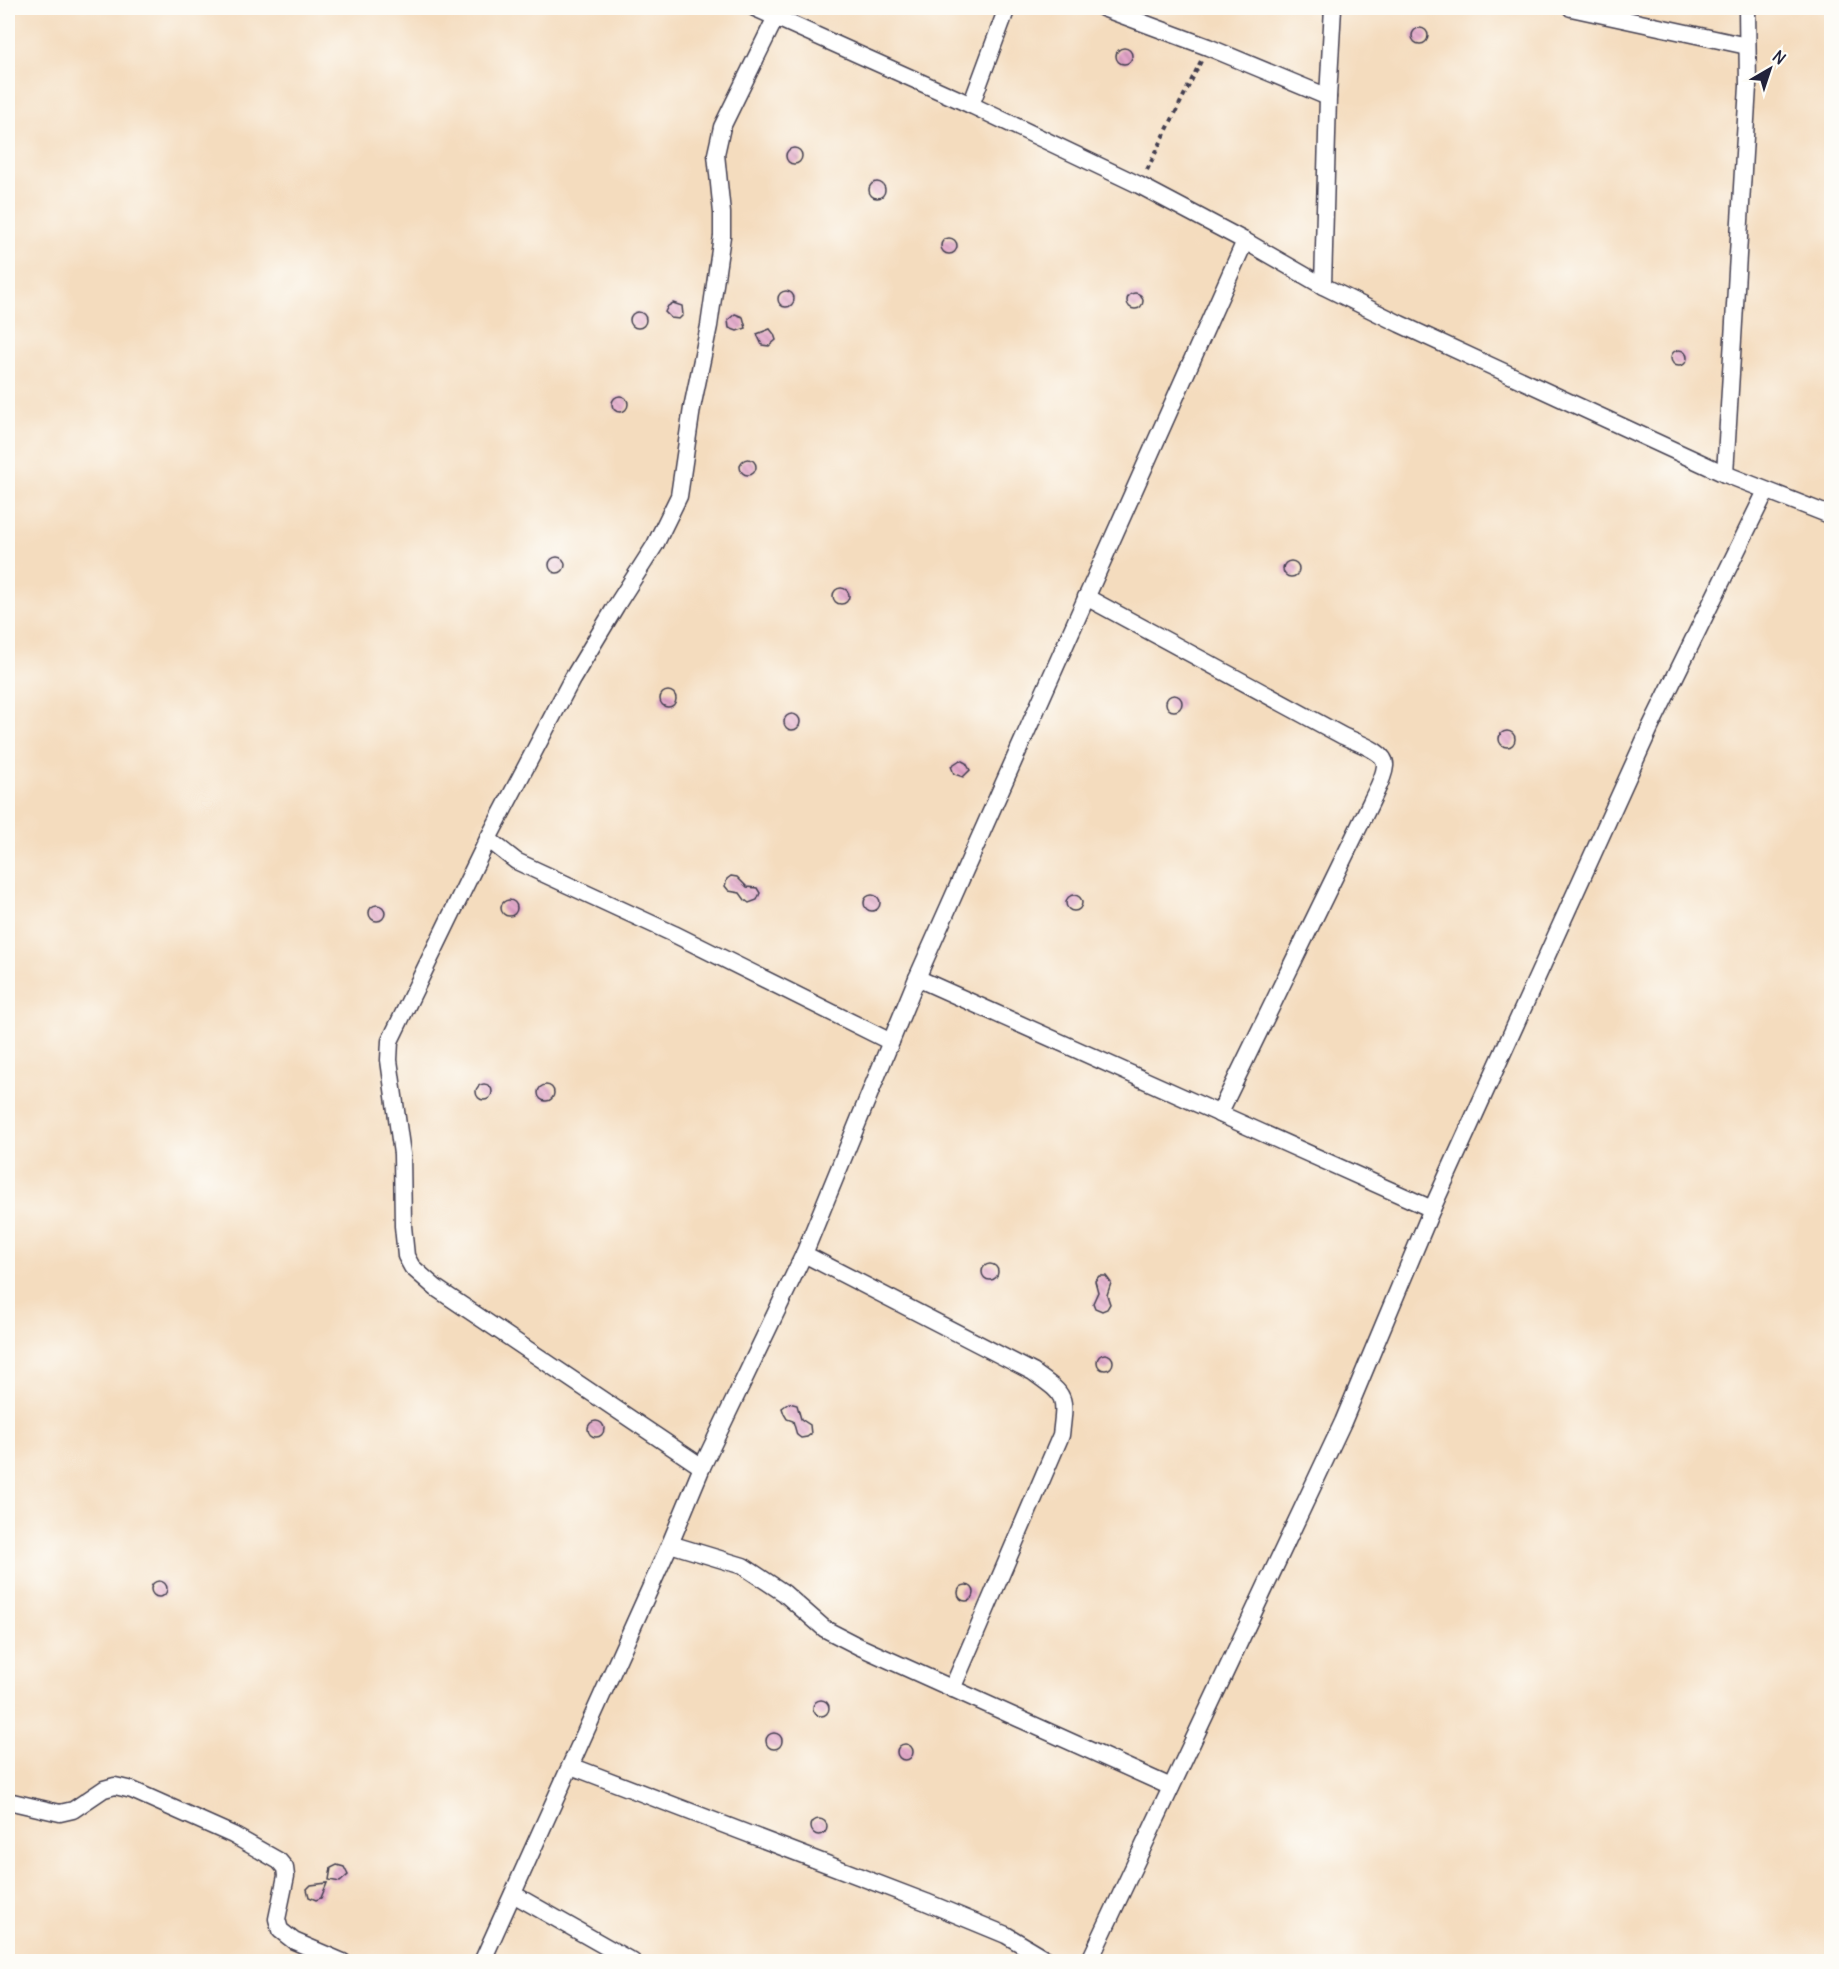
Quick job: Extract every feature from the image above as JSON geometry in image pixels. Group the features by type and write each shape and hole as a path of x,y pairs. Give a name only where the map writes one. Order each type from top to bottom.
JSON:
{"street":[{"path":"755,8 780,12 1139,184 1323,286 1538,389 1725,474 1832,516"},
{"path":"971,105 1007,8"},
{"path":"1103,8 1208,47 1328,97"},
{"path":"1323,286 1328,97 1334,8"},
{"path":"1571,8 1747,46"},
{"path":"1725,474 1748,86 1748,8"},
{"path":"702,1467 436,1288 412,1267 406,1256 402,1154 388,1060 390,1041 488,839 571,681 655,545 679,496 692,408 709,326 722,236 716,154 722,127 780,12"},
{"path":"482,1962 670,1544 702,1467 804,1254 917,978 1245,241"},
{"path":"1089,1962 1343,1422 1432,1209 1650,728 1766,491"},
{"path":"1086,597 1341,735 1377,752 1384,759 1385,766 1371,802 1219,1114"},
{"path":"488,839 516,861 674,934 891,1041"},
{"path":"917,978 1432,1209"},
{"path":"804,1254 1033,1372 1056,1389 1065,1403 1061,1435 952,1689"},
{"path":"670,1544 743,1566 784,1593 825,1629 952,1689 1171,1787"},
{"path":"571,1766 926,1902 1006,1935 1051,1962"},
{"path":"8,1801 60,1813 73,1810 104,1789 115,1786 132,1790 233,1835 279,1861 285,1868 286,1876 277,1919 280,1930 294,1941 343,1962"},
{"path":"513,1894 633,1962"}],"path":[{"path":"1139,184 1208,47"}],"building":[{"path":"1417,28 1423,28 1428,36 1426,42 1417,44 1412,39 1412,33"},
{"path":"1121,48 1127,48 1132,56 1130,62 1121,64 1116,59 1116,53"},
{"path":"791,148 797,148 802,156 800,162 791,164 786,159 786,153"},
{"path":"874,182 880,182 885,190 883,196 874,198 869,193 869,187"},
{"path":"946,238 952,238 957,246 955,252 946,254 941,249 941,243"},
{"path":"783,291 789,291 794,299 792,305 783,307 778,302 778,296"},
{"path":"1132,293 1138,293 1143,301 1141,307 1132,309 1127,304 1127,298"},
{"path":"673,303 682,306 683,315 679,319 671,318 665,312"},
{"path":"635,312 641,312 646,320 644,326 635,328 630,323 630,317"},
{"path":"735,314 743,317 746,328 737,331 729,328 728,320"},
{"path":"770,329 776,340 769,346 762,345 757,334"},
{"path":"1676,350 1682,350 1687,358 1685,364 1676,366 1671,361 1671,355"},
{"path":"617,396 623,396 628,404 626,410 617,412 612,407 612,401"},
{"path":"745,459 751,459 756,467 754,473 745,475 740,470 740,464"},
{"path":"554,557 560,557 565,565 563,571 554,573 549,568 549,562"},
{"path":"1288,561 1294,561 1299,569 1297,575 1288,577 1283,572 1283,566"},
{"path":"838,588 844,588 849,596 847,602 838,604 833,599 833,593"},
{"path":"665,691 671,691 676,699 674,705 665,707 660,702 660,696"},
{"path":"1171,695 1177,695 1182,703 1180,709 1171,711 1166,706 1166,700"},
{"path":"789,714 795,714 800,722 798,728 789,730 784,725 784,719"},
{"path":"1504,731 1510,731 1515,739 1513,745 1504,747 1499,742 1499,736"},
{"path":"960,760 966,763 970,770 963,777 954,774 951,766"},
{"path":"731,876 737,877 747,887 757,888 760,893 757,900 749,903 740,893 729,891 725,886 727,879"},
{"path":"869,895 875,895 880,903 878,909 869,911 864,906 864,900"},
{"path":"1071,895 1077,895 1082,903 1080,909 1071,911 1066,906 1066,900"},
{"path":"506,900 512,900 517,908 515,914 506,916 501,911 501,905"},
{"path":"374,905 380,905 385,913 383,919 374,921 369,916 369,910"},
{"path":"481,1084 487,1084 492,1092 490,1098 481,1100 476,1095 476,1089"},
{"path":"543,1085 549,1085 554,1093 552,1099 543,1101 538,1096 538,1090"},
{"path":"987,1264 993,1264 998,1272 996,1278 987,1280 982,1275 982,1269"},
{"path":"1099,1276 1106,1276 1111,1283 1107,1295 1110,1304 1102,1311 1095,1308 1093,1303 1098,1292 1095,1281"},
{"path":"1102,1354 1108,1354 1113,1362 1111,1368 1102,1370 1097,1365 1097,1359"},
{"path":"789,1403 797,1405 801,1419 810,1425 811,1434 807,1437 801,1438 797,1435 793,1421 787,1419 784,1414 782,1408"},
{"path":"593,1421 599,1421 604,1429 602,1435 593,1437 588,1432 588,1426"},
{"path":"156,1581 162,1581 167,1589 165,1595 156,1597 151,1592 151,1586"},
{"path":"963,1585 969,1585 974,1593 972,1599 963,1601 958,1596 958,1590"},
{"path":"818,1700 824,1700 829,1708 827,1714 818,1716 813,1711 813,1705"},
{"path":"771,1733 777,1733 782,1741 780,1747 771,1749 766,1744 766,1738"},
{"path":"902,1744 908,1744 913,1752 911,1758 902,1760 897,1755 897,1749"},
{"path":"816,1819 822,1819 827,1827 825,1833 816,1835 811,1830 811,1824"},
{"path":"337,1865 344,1867 348,1875 340,1882 329,1880 331,1868"},
{"path":"327,1883 321,1898 316,1900 309,1897 307,1889 311,1885"}]}
